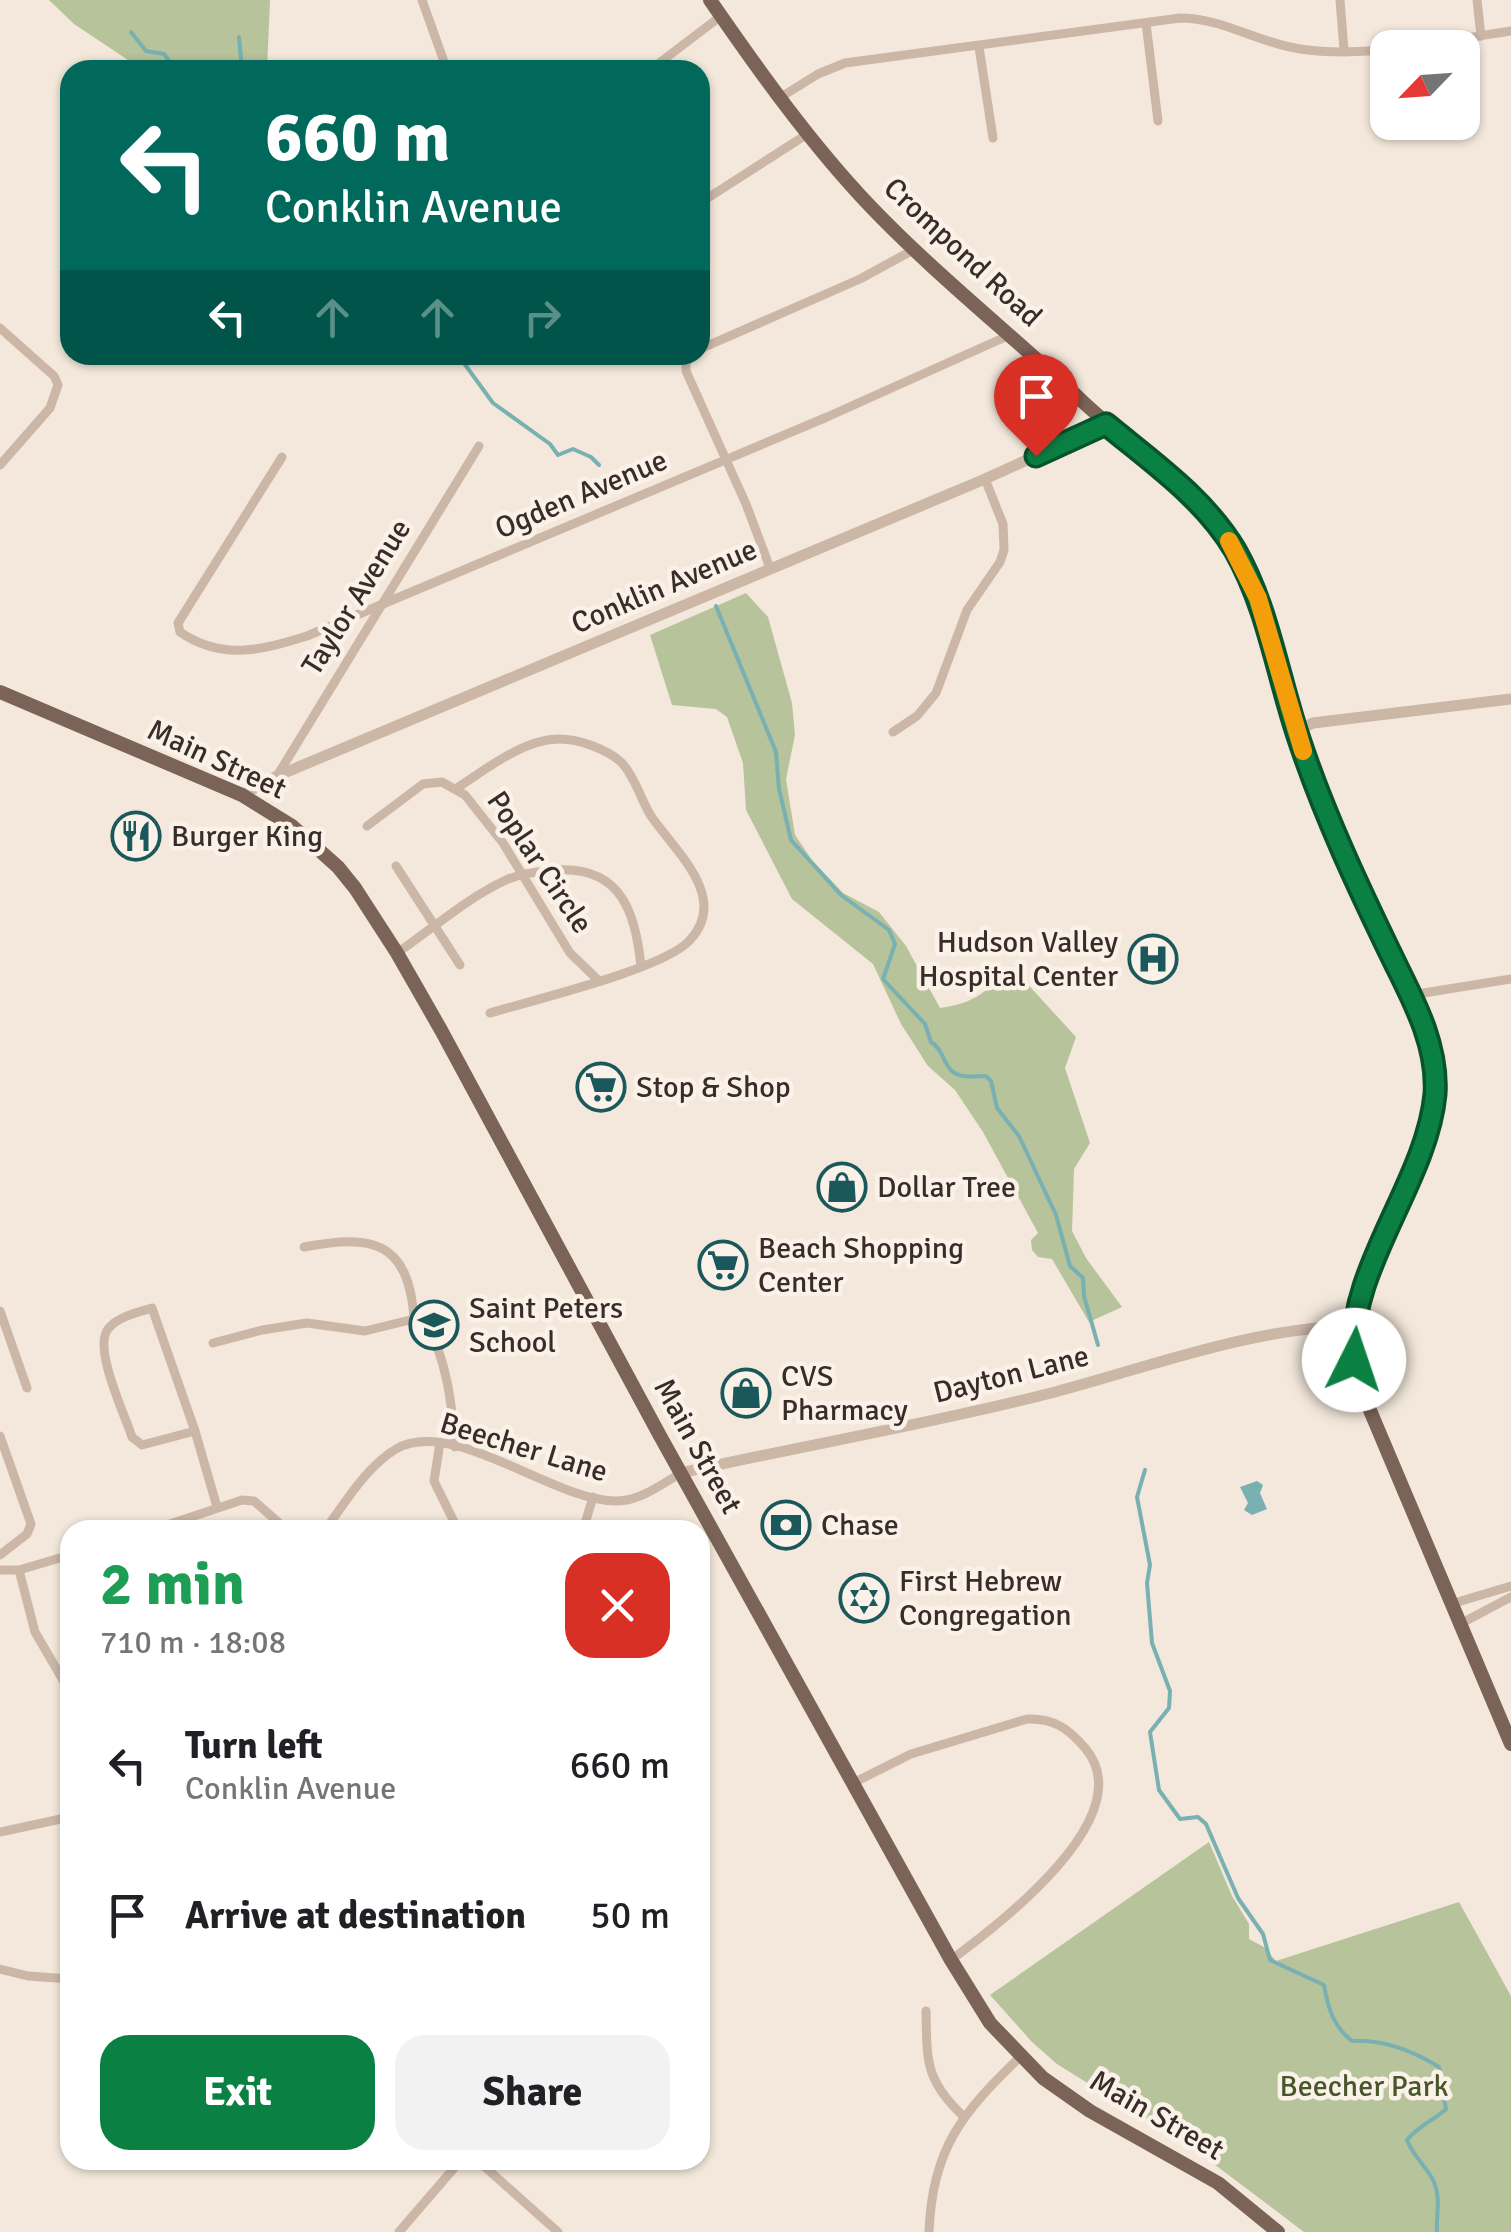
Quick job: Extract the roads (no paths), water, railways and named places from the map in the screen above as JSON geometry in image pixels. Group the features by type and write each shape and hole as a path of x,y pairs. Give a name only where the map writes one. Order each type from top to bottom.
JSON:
{"main road":[{"name":"Crompond Road","path":"710,0 809,133 870,205 1106,424 1191,495 1236,552 1266,621 1296,731 1352,874 1412,996 1432,1052 1432,1112 1353,1326 1354,1360 1363,1392 1511,1744"},
{"name":"Main Street","path":"0,692 242,795 292,826 338,866 397,953 707,1520"},
{"name":"Main Street","path":"710,1525 951,1960 990,2023 1044,2078 1090,2111 1218,2183 1278,2232"}],"street":[{"path":"422,0 443,60"},
{"path":"1340,0 1344,50"},
{"path":"1477,0 1481,36"},
{"path":"663,60 721,16"},
{"path":"781,96 818,74 845,64 1146,22 1202,18 1282,46 1344,50 1511,32"},
{"path":"1146,22 1158,122"},
{"path":"978,47 994,138"},
{"path":"710,197 809,133"},
{"path":"710,345 860,279 915,249"},
{"path":"0,328 54,376 58,385 50,408 0,465"},
{"name":"Ogden Avenue","path":"282,458 182,616 178,628 190,639 226,651 246,652 307,636 1012,334"},
{"path":"687,365 686,371 770,568"},
{"name":"Conklin Avenue","path":"242,795 276,776 984,479 1106,424"},
{"name":"Taylor Avenue","path":"276,776 479,446"},
{"path":"893,732 917,716 936,693 967,610 1000,562 1004,550 1003,524 984,479"},
{"path":"1296,731 1313,723 1511,700"},
{"name":"Poplar Circle","path":"490,1013 598,980 641,966 677,952 692,938 703,910 702,894 690,863 653,819 621,763 607,752 555,738 520,751 458,788 492,827 570,953 598,980"},
{"path":"367,826 423,784 433,780 458,788"},
{"path":"396,866 460,965"},
{"path":"397,953 493,887 520,876 576,870 606,881 629,908 641,966"},
{"path":"1412,996 1511,978"},
{"path":"304,1246 352,1240 379,1245 403,1271 414,1319"},
{"path":"195,1431 142,1445 132,1436 102,1353 104,1333 112,1324 152,1308 195,1431 217,1507"},
{"path":"0,1311 27,1388"},
{"path":"213,1343 308,1323 365,1331 414,1319 425,1322 440,1355 452,1404 455,1447"},
{"name":"Dayton Lane","path":"681,1473 1003,1405 1234,1344 1316,1328 1353,1326"},
{"path":"0,1436 31,1524 26,1534 0,1555"},
{"name":"Beecher Lane","path":"332,1520 382,1459 415,1442 440,1442 593,1497 625,1500 641,1496 681,1473"},
{"path":"440,1442 434,1481 453,1520"},
{"path":"586,1520 593,1497"},
{"path":"180,1520 242,1500 254,1501 276,1520"},
{"path":"0,1570 19,1570 60,1559"},
{"path":"19,1570 34,1632 60,1675"},
{"path":"1452,1604 1511,1586"},
{"path":"1460,1624 1511,1596"},
{"path":"853,1783 942,1742 1026,1720 1058,1723 1095,1763 1100,1793 1088,1824 1046,1880 951,1960"},
{"path":"0,1832 60,1819"},
{"path":"0,1968 28,1976 60,1978"},
{"path":"926,2011 930,2076 944,2098 963,2116"},
{"path":"929,2232 939,2162 963,2116 1020,2056"},
{"path":"399,2232 453,2170"},
{"path":"488,2170 558,2232"}],"water":[{"path":"1257,1481 1263,1485 1260,1493 1267,1509 1252,1515 1244,1510 1248,1503 1240,1487"}],"waterway":[{"path":"131,32 146,51 164,54 168,60"},
{"path":"239,37 241,60"},
{"path":"465,365 493,403 550,444 558,455 573,449 599,465"},
{"path":"716,606 776,752 779,789 791,840 841,895 889,930 895,944 883,979 925,1024 931,1042 950,1069 962,1076 986,1076 991,1081 997,1108 1019,1136 1056,1215 1070,1266 1083,1278 1098,1345"},
{"path":"1145,1470 1137,1497 1150,1565 1147,1583 1152,1643 1170,1691 1169,1708 1150,1732 1159,1790 1180,1819 1198,1817 1206,1824 1238,1898 1263,1934 1270,1960 1324,1985 1332,2016 1352,2041 1398,2047 1439,2067 1446,2109 1407,2140 1436,2188 1437,2232"}],"place":[{"name":"Burger King","path":"136,836"},
{"name":"Hudson Valley Hospital Center","path":"1153,959"},
{"name":"Stop & Shop","path":"601,1087"},
{"name":"Dollar Tree","path":"842,1187"},
{"name":"Beach Shopping Center","path":"723,1265"},
{"name":"Saint Peters School","path":"434,1325"},
{"name":"CVS Pharmacy","path":"746,1393"},
{"name":"Chase","path":"786,1525"},
{"name":"First Hebrew Congregation","path":"864,1598"}],"park label":[{"name":"Beecher Park","path":"1364,2086"}]}
